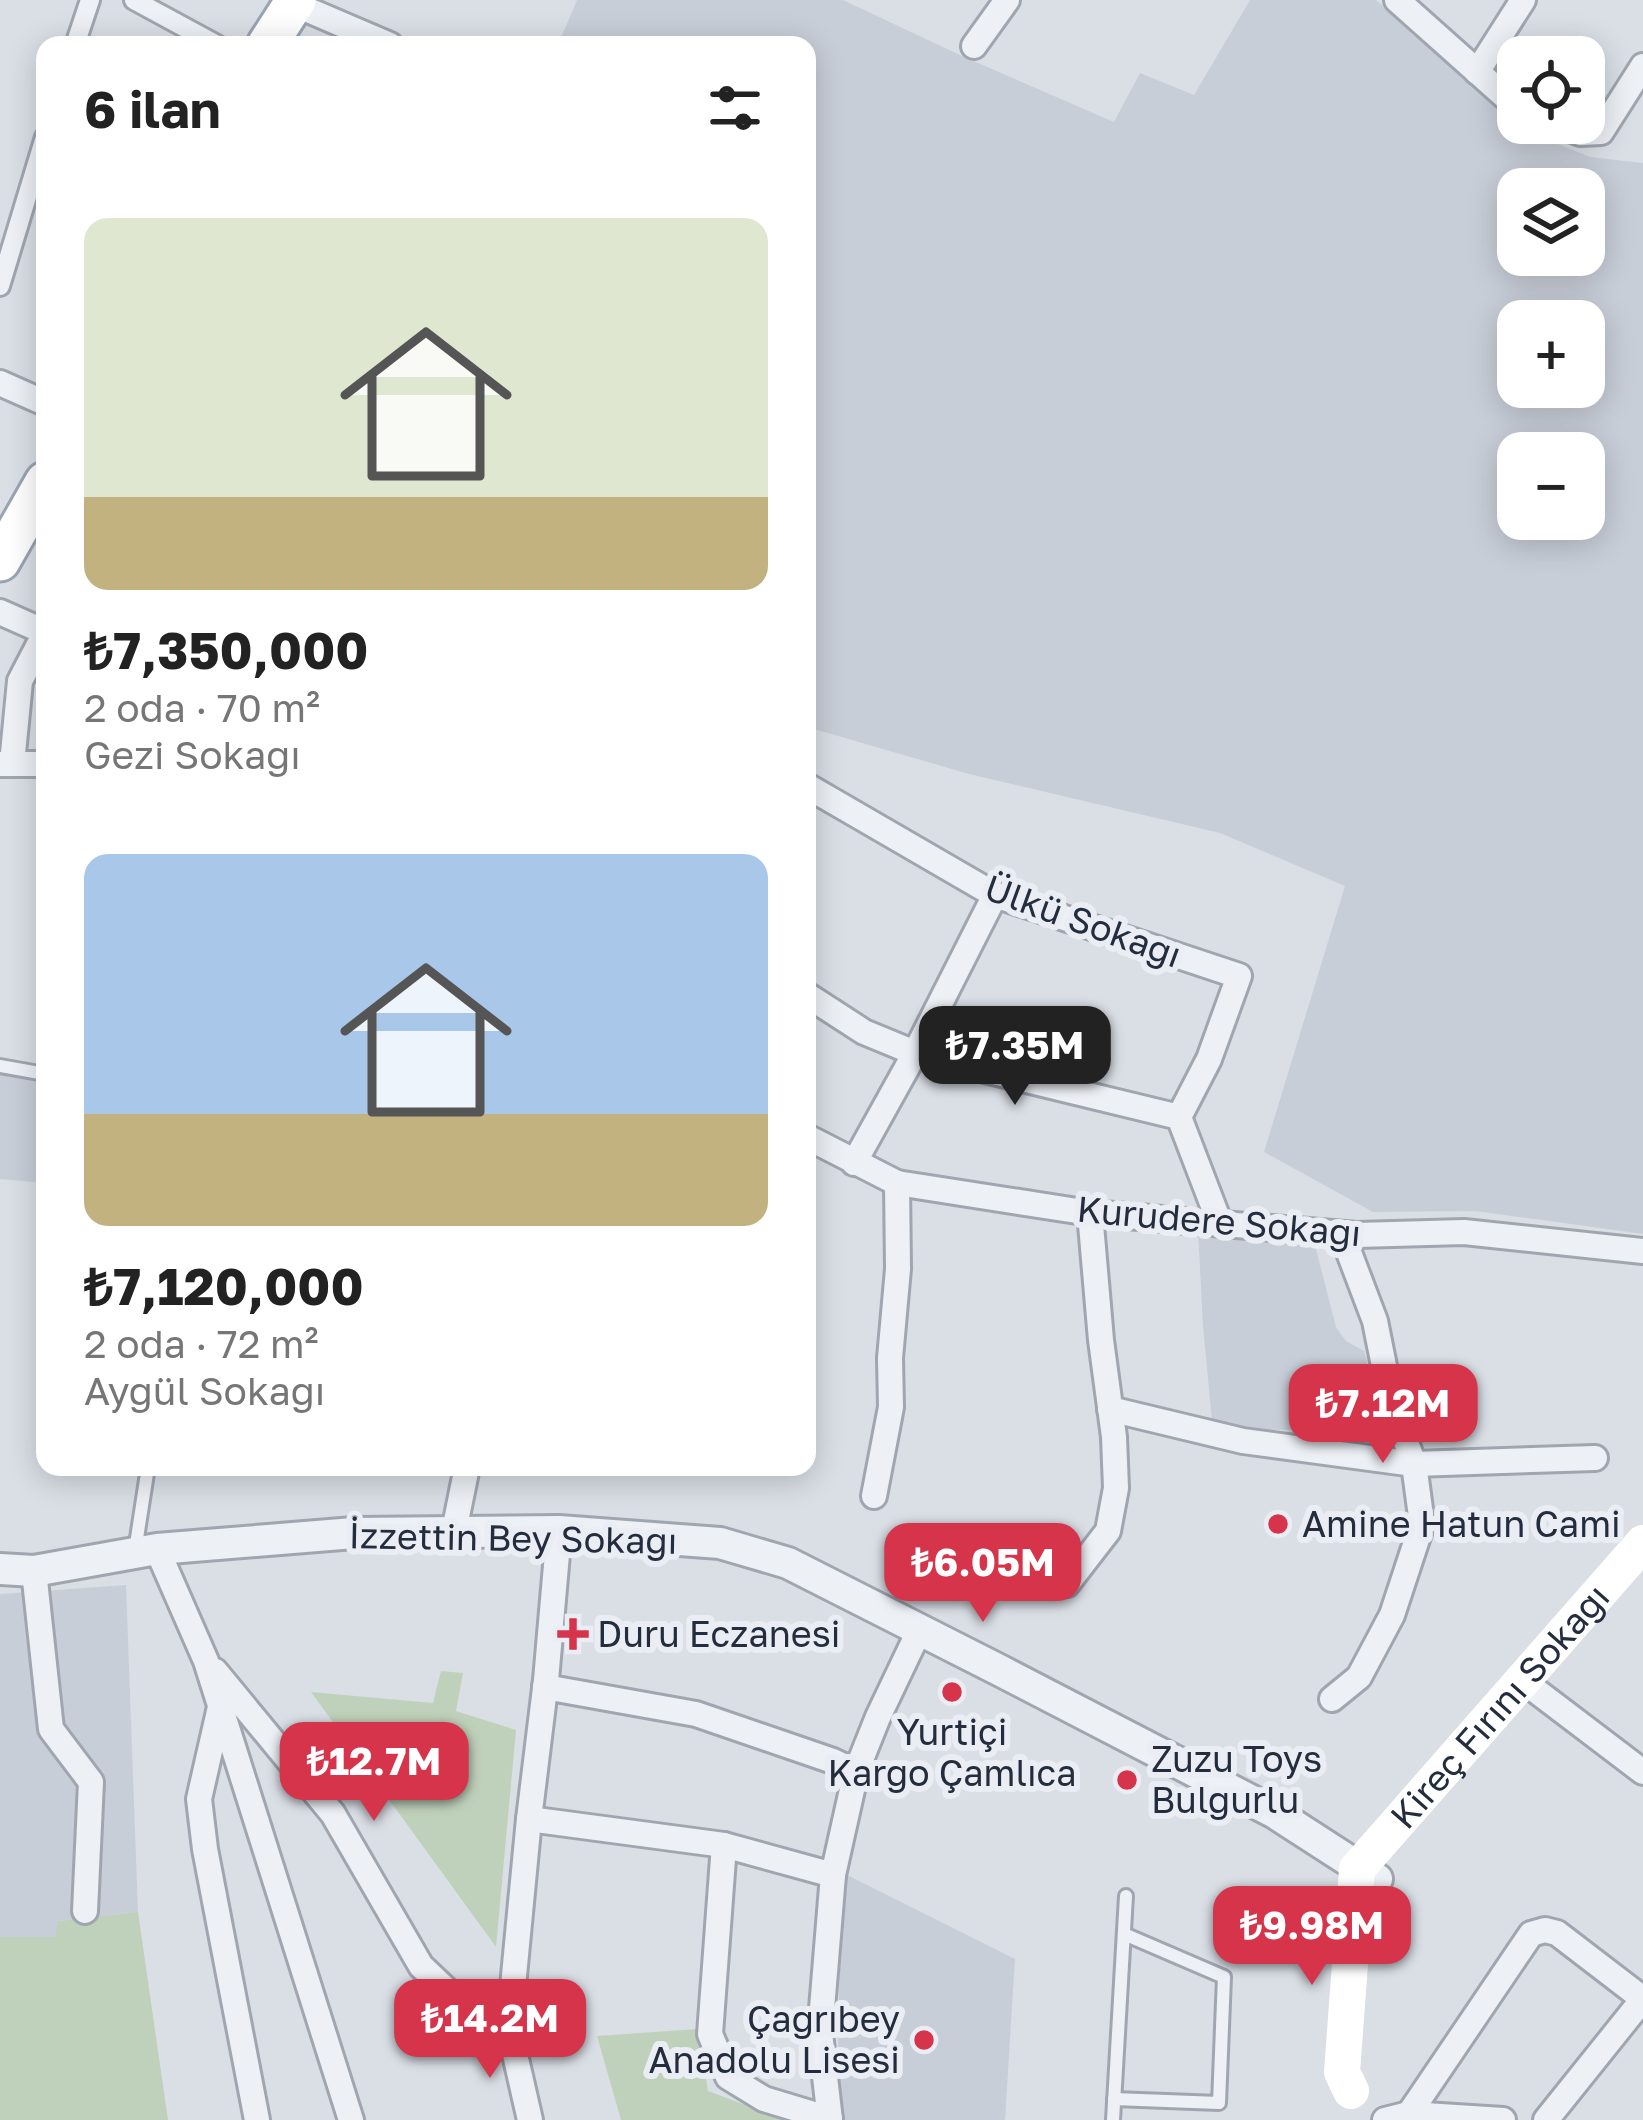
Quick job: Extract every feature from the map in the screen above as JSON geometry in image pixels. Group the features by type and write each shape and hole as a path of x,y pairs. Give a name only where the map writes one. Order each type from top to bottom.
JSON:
{"main road":[{"path":"273,36 295,2"},
{"path":"2,557 36,498"},
{"name":"Kireç Fırını Sokağı","path":"1367,1874 1643,1543"},
{"name":"Kireç Fırını Sokağı","path":"1367,1874 1643,1573"},
{"path":"1350,2105 1357,2073 1367,1874"}],"street":[{"path":"78,36 90,0"},
{"path":"134,0 200,36"},
{"path":"1397,0 1497,89"},
{"path":"1478,72 1522,0"},
{"path":"974,46 1004,1"},
{"path":"295,2 370,36"},
{"path":"1605,126 1643,66"},
{"path":"0,286 36,167"},
{"path":"0,383 36,399"},
{"path":"0,612 36,629"},
{"path":"6,764 20,681 36,650"},
{"name":"Ülkü Sokağı","path":"816,792 995,895 1238,976 1210,1059 1179,1117"},
{"path":"854,1163 995,895"},
{"path":"816,1001 863,1032 915,1053 1179,1117 1220,1223"},
{"name":"Kurudere Sokağı","path":"816,1142 897,1183 1090,1213 1342,1234 1464,1232 1643,1251"},
{"path":"874,1496 891,1407 897,1183"},
{"path":"1067,1585 1108,1531 1116,1488 1090,1213"},
{"path":"1332,1699 1359,1677 1392,1615 1423,1524 1414,1464 1391,1401 1375,1321 1342,1234"},
{"path":"1110,1409 1243,1441 1414,1464 1595,1457"},
{"path":"454,1531 465,1476"},
{"path":"530,2120 509,2028 559,1531"},
{"name":"İzzettin Bey Sokağı","path":"0,1569 34,1570 146,1551 354,1533 559,1531 720,1543 788,1563 1275,1813 1367,1874"},
{"path":"146,1551 206,1661 333,1814 421,1966 479,2021 509,2028"},
{"path":"34,1570 51,1729 91,1783 85,1911"},
{"path":"724,1845 710,2034 728,2077 764,2099 830,2120 820,2033 833,1875 856,1772 919,1631"},
{"path":"206,1661 351,2120"},
{"path":"545,1688 696,1714 856,1772"},
{"path":"1534,1690 1643,1772"},
{"path":"220,1707 200,1799 205,1849 257,2120"},
{"path":"529,1819 724,1845 833,1875"},
{"path":"1397,2117 1532,1934 1545,1930 1557,1934 1643,1999 1546,2120"},
{"path":"1397,2117 1503,2120"}],"lane":[{"path":"0,1066 36,1072"},
{"path":"146,1551 148,1476"},
{"path":"1113,2120 1126,1896"},
{"path":"1114,2099 1219,2103 1224,1978 1124,1934"}],"shaded area":[{"path":"577,0 843,0 1114,122 1140,73 1194,95 1250,0 1376,0 1497,103 1497,144 1558,144 1590,157 1643,163 1643,1234 1476,1211 1373,1212 1264,1152 1345,886 1220,833 969,774 816,730 816,36 562,36"},
{"path":"0,1063 36,1068 36,1182 0,1179"},
{"path":"1198,1230 1308,1240 1315,1245 1336,1327 1346,1341 1364,1351 1384,1428 1266,1430 1212,1421"},
{"path":"126,1585 138,1912 59,1921 56,1937 0,1937 0,1594"},
{"name":"Çağrıbey Anadolu Lisesi","path":"841,1872 1015,1959 1005,2120 837,2120"}],"green space":[{"path":"441,1671 463,1673 456,1711 516,1730 496,1947 311,1692 433,1703"},
{"path":"138,1912 168,2120 0,2120 0,1937 55,1937 58,1921"},
{"path":"698,2029 708,2091 785,2120 621,2120 597,2036"}],"place":[{"name":"Amine Hatun Cami","path":"1278,1524"},
{"name":"Duru Eczanesi","path":"573,1634"},
{"name":"Yurtiçi Kargo Çamlıca","path":"952,1692"},
{"name":"Zuzu Toys Bulgurlu","path":"1127,1780"},
{"name":"Çağrıbey Anadolu Lisesi","path":"924,2040"}]}
